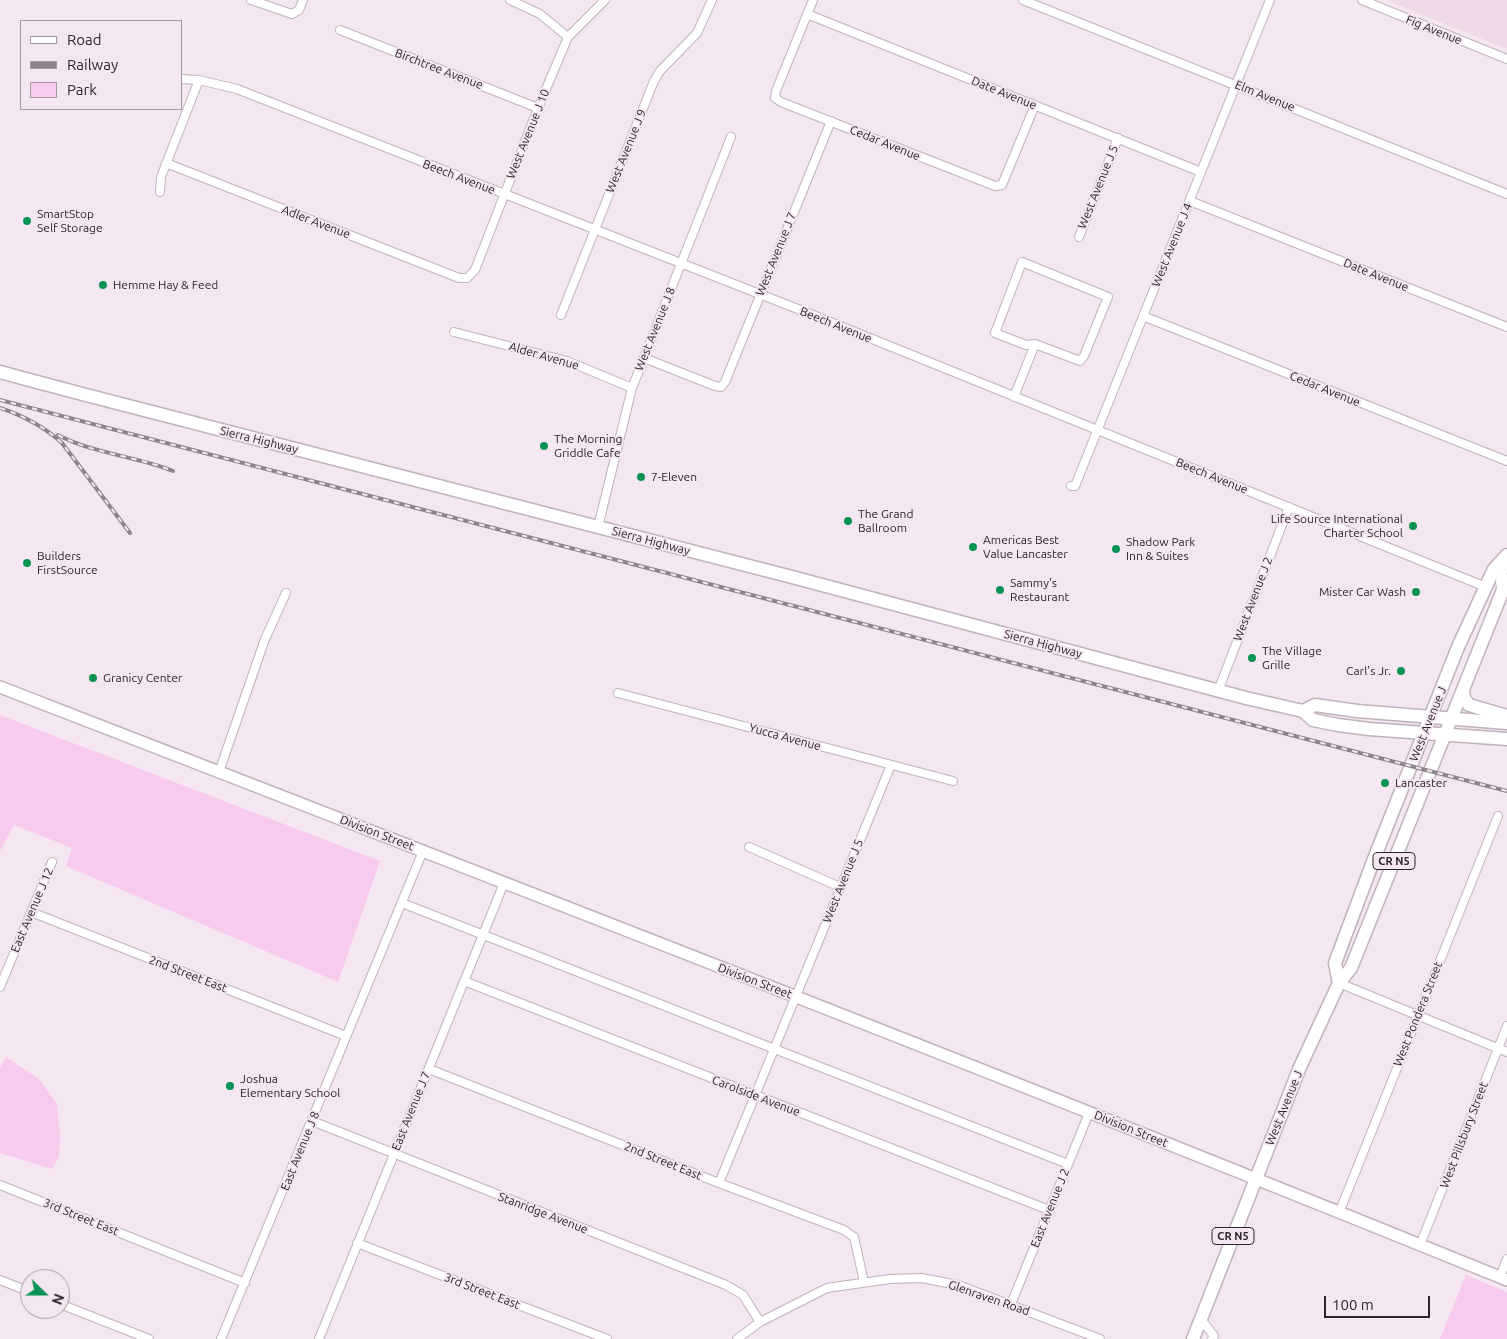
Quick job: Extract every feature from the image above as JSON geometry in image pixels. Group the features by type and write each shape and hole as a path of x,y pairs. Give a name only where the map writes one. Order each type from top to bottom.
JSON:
{"main road":[{"name":"Sierra Highway","path":"0,372 598,527 1218,691 1302,711 1313,720 1363,728 1507,739"},
{"name":"West Avenue J","path":"1338,983 1335,963 1430,717 1458,647 1494,569 1507,555"},
{"name":"West Avenue J","path":"1256,1178 1300,1067 1338,983 1351,968 1506,588"},
{"name":"Division Street","path":"0,687 797,997 1256,1178 1503,1279"},
{"path":"1463,691 1464,698 1469,705 1507,716"},
{"name":"Sierra Highway","path":"1302,711 1314,705 1357,711 1507,723"},
{"name":"CR N5","path":"1193,1339 1256,1178"}],"street":[{"path":"252,0 292,14 298,10 303,0"},
{"path":"510,0 540,14 568,37"},
{"name":"West Avenue J 10","path":"467,278 475,270 538,108 568,37 605,0"},
{"name":"West Avenue J 9","path":"562,315 654,80 660,71 697,33 712,0"},
{"path":"808,14 813,0"},
{"name":"Elm Avenue","path":"1023,0 1507,194"},
{"name":"West Avenue J 4","path":"1071,486 1075,486 1098,430 1270,0"},
{"name":"Fig Avenue","path":"1362,0 1507,59"},
{"name":"Cedar Avenue","path":"808,14 775,98 781,102 995,186 1002,185 1035,105"},
{"name":"Date Avenue","path":"808,14 1201,172"},
{"name":"Birchtree Avenue","path":"340,30 538,108"},
{"name":"Beech Avenue","path":"182,79 199,80 237,89 1098,430 1486,588"},
{"path":"160,192 161,177 199,80"},
{"name":"West Avenue J 7","path":"644,358 715,386 722,387 831,121"},
{"name":"West Avenue J 8","path":"598,527 632,388 731,137"},
{"name":"West Avenue J 5","path":"1079,236 1118,138"},
{"name":"Adler Avenue","path":"166,163 459,278 467,278"},
{"name":"Date Avenue","path":"1190,201 1507,327"},
{"path":"1022,262 1108,296 1084,356 1080,361 1035,344 1026,345 995,332 1022,262"},
{"name":"Cedar Avenue","path":"1143,316 1507,461"},
{"name":"Alder Avenue","path":"454,332 567,361 632,388"},
{"path":"1014,397 1035,344"},
{"name":"West Avenue J 2","path":"1218,691 1289,507"},
{"path":"1506,588 1500,587 1500,580 1507,560"},
{"path":"219,772 265,639 286,593"},
{"name":"Yucca Avenue","path":"618,693 953,781"},
{"name":"West Avenue J 5","path":"720,1183 891,765"},
{"name":"West Pondera Street","path":"1339,1213 1498,816"},
{"path":"749,847 840,886"},
{"name":"East Avenue J 8","path":"221,1339 423,851"},
{"name":"East Avenue J 12","path":"0,987 52,862"},
{"name":"East Avenue J 7","path":"319,1339 504,883"},
{"path":"402,903 1068,1164"},
{"name":"2nd Street East","path":"31,912 346,1036"},
{"name":"Carolside Avenue","path":"464,981 1049,1210"},
{"path":"1338,983 1418,1014 1507,1052"},
{"name":"West Pillsbury Street","path":"1420,1245 1507,1026"},
{"name":"2nd Street East","path":"428,1068 844,1230 854,1237 864,1282"},
{"name":"East Avenue J 2","path":"1011,1304 1089,1113"},
{"name":"Stanridge Avenue","path":"312,1121 726,1284 743,1295 760,1322"},
{"name":"3rd Street East","path":"0,1185 245,1283"},
{"name":"3rd Street East","path":"357,1243 607,1339"},
{"path":"1503,1279 1507,1259"},
{"name":"Glenraven Road","path":"737,1339 760,1322 827,1288 890,1278 921,1278 958,1285 1100,1339"},
{"path":"0,1280 20,1288"},
{"path":"70,1308 149,1339"},
{"path":"1201,1319 1214,1336 1212,1339"}],"shaded area":[{"path":"1386,0 1507,0 1507,49"}],"green space":[{"path":"0,715 380,861 338,982 66,866 72,848 14,825 0,851"},
{"path":"6,1057 39,1079 57,1104 60,1135 59,1156 52,1169 0,1153 0,1068"},
{"path":"1466,1275 1507,1292 1507,1339 1440,1339"}],"railway":[{"path":"0,400 1507,791"},
{"path":"0,408 33,422 48,431 62,443 130,533"},
{"path":"58,435 86,447 173,471"}],"place":[{"name":"SmartStop Self Storage","path":"27,221"},
{"name":"Hemme Hay & Feed","path":"103,285"},
{"name":"The Morning Griddle Cafe","path":"544,446"},
{"name":"7-Eleven","path":"641,477"},
{"name":"The Grand Ballroom","path":"848,521"},
{"name":"Life Source International Charter School","path":"1413,526"},
{"name":"Americas Best Value Lancaster","path":"973,547"},
{"name":"Shadow Park Inn & Suites","path":"1116,549"},
{"name":"Builders FirstSource","path":"27,563"},
{"name":"Sammy's Restaurant","path":"1000,590"},
{"name":"Mister Car Wash","path":"1416,592"},
{"name":"The Village Grille","path":"1252,658"},
{"name":"Carl's Jr.","path":"1401,671"},
{"name":"Granicy Center","path":"93,678"},
{"name":"Lancaster","path":"1385,783"},
{"name":"Joshua Elementary School","path":"230,1086"}]}
